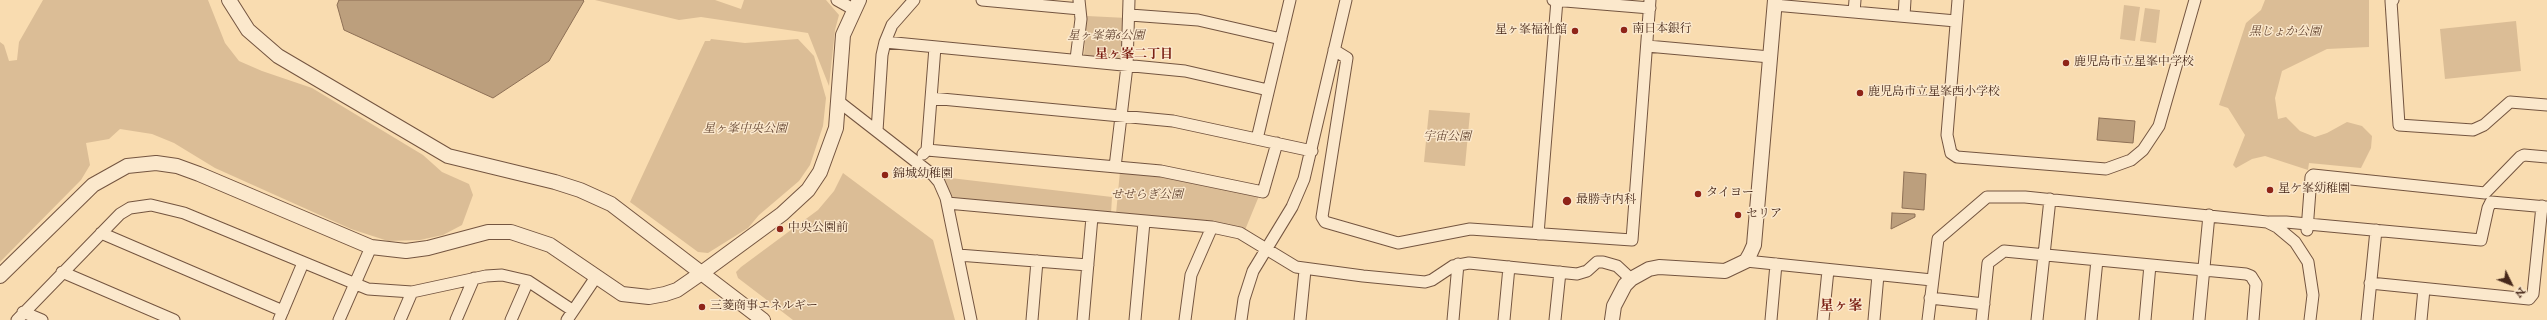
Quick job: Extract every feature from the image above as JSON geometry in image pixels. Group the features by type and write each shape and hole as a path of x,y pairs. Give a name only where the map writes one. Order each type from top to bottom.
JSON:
{"street":[{"path":"229,0 248,30 278,56 431,148 460,160 555,182 595,197 620,210 703,272 763,320"},
{"path":"0,276 93,185 126,166 143,164 177,166 371,247 406,251 428,248 488,232 510,232 550,245 622,294 649,297 677,290 782,214 808,190 828,156 836,128 843,35 856,4 837,0"},
{"path":"877,131 882,55 885,42 895,20 914,0"},
{"path":"982,0 1080,5 1076,59"},
{"path":"1115,167 1127,66 1130,15 1129,0"},
{"path":"1257,139 1290,0"},
{"path":"1241,320 1247,286 1266,248 1298,195 1312,150 1346,0"},
{"path":"1334,50 1348,58 1322,217 1325,222 1398,243 1470,229 1632,240 1650,4 1553,0"},
{"path":"1538,234 1557,0"},
{"path":"1854,0 1854,12"},
{"path":"1904,16 1905,0"},
{"path":"1958,0 1947,135 1951,153 1957,157 2106,169 2131,160 2143,150 2159,126 2195,0"},
{"path":"2393,0 2391,1 2399,125 2473,130 2484,125 2510,102 2547,105"},
{"path":"1746,262 1754,245 1775,3 1956,21"},
{"path":"1130,15 1198,20 1281,38"},
{"path":"885,42 1076,59 1127,66 1186,71 1268,90"},
{"path":"1647,46 1770,57"},
{"path":"916,161 927,150 935,47"},
{"path":"931,98 1173,121 1312,150"},
{"path":"838,101 916,161 939,182 947,203 971,320"},
{"path":"927,150 1182,174 1263,192 1277,143"},
{"path":"2307,227 2311,177 2313,175 2485,193 2520,157 2524,155 2547,157"},
{"path":"1928,320 1938,239 1987,197 2050,199 2209,215 2307,227 2376,230 2482,240 2488,208 2492,202 2544,206 2533,294 2530,299 2370,283"},
{"path":"2037,320 2050,199"},
{"path":"947,203 1212,227 1240,233 1266,248 1289,264 1305,270 1425,282 1432,280 1458,264 1582,274 1596,262 1610,262 1631,279"},
{"path":"20,316 120,214 130,208 141,205 160,205 184,213 354,285 382,292 412,292 474,278 502,275 528,281 570,315 596,277"},
{"path":"2199,320 2209,215"},
{"path":"1083,320 1092,217"},
{"path":"1135,320 1144,222"},
{"path":"2267,222 2277,227 2295,242 2308,262 2313,295 2310,320"},
{"path":"1185,320 1191,275 1212,227"},
{"path":"2367,320 2376,230"},
{"path":"101,234 281,316 303,263"},
{"path":"339,320 371,247"},
{"path":"1982,320 1988,262 2004,251 2204,270 2251,276 2256,284 2253,320"},
{"path":"958,255 1088,266"},
{"path":"2091,320 2097,260"},
{"path":"1032,320 1037,261"},
{"path":"1613,320 1617,297 1631,279 1659,267 1726,272 1746,262 1932,280"},
{"path":"1453,320 1458,264"},
{"path":"1771,320 1776,264"},
{"path":"2145,320 2150,265"},
{"path":"1504,320 1509,267"},
{"path":"1300,320 1305,270"},
{"path":"1823,320 1828,270"},
{"path":"62,272 174,320"},
{"path":"1555,320 1560,272"},
{"path":"1874,320 1878,275"},
{"path":"456,320 474,278"},
{"path":"511,320 528,281"},
{"path":"2421,320 2424,288"},
{"path":"400,320 412,292"},
{"path":"1930,298 1984,304"},
{"path":"20,316 42,320"}],"green space":[{"path":"43,0 208,0 225,43 239,61 262,71 312,88 423,155 442,172 469,184 473,195 462,225 443,235 420,240 388,241 351,229 215,168 174,143 152,134 120,129 109,139 86,143 90,165 81,180 0,262 0,42 4,45 9,61 17,60 19,42"},
{"path":"595,0 715,0 741,9 744,0 826,0 839,15 835,30 829,86 808,33 701,17 679,20"},
{"name":"黒じょか公園","path":"2265,0 2369,0 2369,47 2327,49 2282,71 2275,98 2278,119 2286,117 2300,131 2315,137 2327,133 2347,122 2362,126 2372,136 2371,148 2361,168 2309,163 2308,170 2265,156 2252,159 2236,168 2233,165 2245,135 2228,108 2219,105 2246,23 2261,10"},
{"path":"2124,5 2140,7 2135,41 2120,39"},
{"path":"2145,8 2160,10 2156,43 2140,41"},
{"name":"星ヶ峯第6公園","path":"1087,16 1127,18 1125,59 1084,56"},
{"path":"2516,21 2521,71 2445,79 2440,29"},
{"name":"星ヶ峯中央公園","path":"711,39 745,43 798,39 814,56 826,98 823,126 810,165 799,181 759,215 748,228 708,253 698,252 630,202 705,41 710,41"},
{"name":"宇宙公園","path":"1429,110 1470,113 1465,166 1424,162"},
{"name":"せせらぎ公園","path":"1120,171 1177,178 1259,196 1245,230 1232,225 1116,214"},
{"path":"843,173 933,240 955,320 793,320 738,278 736,272 741,267 818,210 834,191"},
{"path":"942,177 1112,197 1111,214 954,198 949,195"}],"shaded area":[{"path":"339,0 584,1 549,61 493,98 344,30 337,5"},
{"path":"2099,118 2135,121 2133,143 2097,140"},
{"path":"1904,172 1926,174 1924,210 1902,208"},
{"path":"1892,213 1915,214 1915,217 1891,229"}],"place":[{"name":"南日本銀行","path":"1624,30"},
{"name":"星ヶ峯福祉館","path":"1575,31"},
{"name":"鹿児島市立星峯中学校","path":"2066,63"},
{"name":"鹿児島市立星峯西小学校","path":"1860,93"},
{"name":"錦城幼稚園","path":"885,175"},
{"name":"星ケ峯幼稚園","path":"2270,190"},
{"name":"タイヨー","path":"1698,194"},
{"name":"最勝寺内科","path":"1567,201"},
{"name":"セリア","path":"1738,215"},
{"name":"中央公園前","path":"780,229"},
{"name":"三菱商事エネルギー","path":"702,307"}],"district":[{"name":"星ヶ峯二丁目","path":"1134,55"},
{"name":"星ヶ峯","path":"1841,307"}]}
